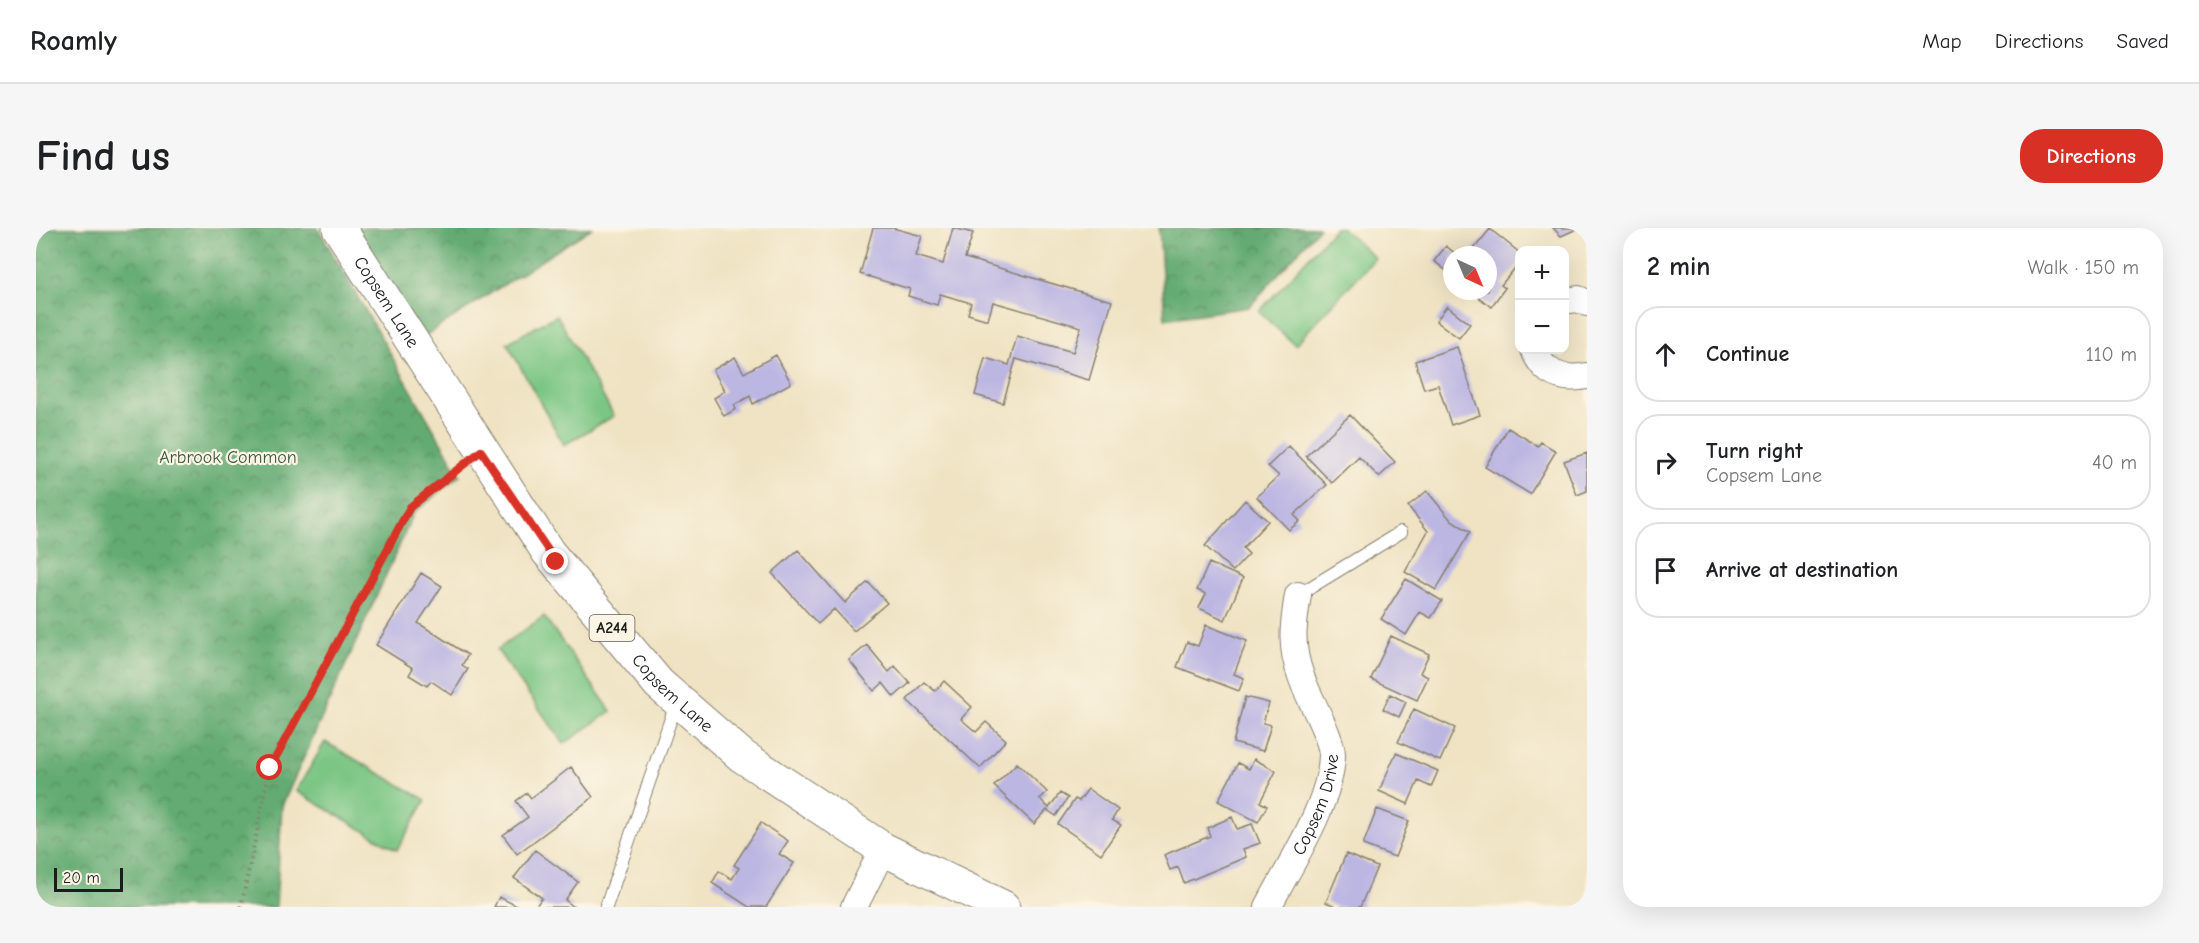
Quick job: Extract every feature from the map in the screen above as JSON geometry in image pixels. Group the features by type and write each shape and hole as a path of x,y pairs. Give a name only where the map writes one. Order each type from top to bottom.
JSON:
{"main road":[{"name":"Copsem Lane","path":"339,228 481,451 556,562 659,684 742,756 883,849 1003,907"}],"street":[{"path":"1569,300 1578,299 1587,303"},
{"path":"1537,354 1547,370 1557,376 1570,379 1587,376"},
{"name":"Copsem Drive","path":"1268,907 1318,809 1327,787 1333,754 1300,675 1291,638 1298,595"},
{"path":"854,907 883,849"}],"lane":[{"path":"1298,595 1401,532"},
{"path":"606,907 678,700"}],"path":[{"path":"241,907 270,768 410,507 481,451"}],"green space":[{"name":"Arbrook Common","path":"36,228 318,228 460,475 414,513 282,806 276,907 36,907"},
{"path":"354,228 592,228 423,337"},
{"path":"1159,228 1319,228 1249,307 1165,319"},
{"path":"1335,228 1342,228 1375,258 1295,345 1259,312"},
{"path":"557,315 614,416 564,445 507,343"},
{"path":"544,616 611,711 564,744 497,650"},
{"path":"325,742 426,800 397,850 296,791"}],"building":[{"path":"873,228 893,228 922,236 916,256 943,264 953,228 973,233 965,258 1112,301 1089,380 1016,359 1003,403 975,395 985,358 1009,365 1017,336 1073,352 1081,327 993,302 988,320 968,314 971,303 940,294 937,305 908,296 910,289 860,274"},
{"path":"1553,228 1579,228 1561,236"},
{"path":"1490,229 1515,249 1515,268 1501,285 1505,288 1497,299 1497,246 1476,246"},
{"path":"1443,250 1443,268 1434,261"},
{"path":"1482,300 1496,300 1491,307"},
{"path":"1447,306 1470,324 1459,338 1436,321"},
{"path":"1457,347 1480,415 1451,425 1438,385 1424,389 1415,361"},
{"path":"776,355 791,383 753,404 750,396 734,405 736,409 724,416 714,398 725,391 713,370 735,357 744,373"},
{"path":"1350,415 1395,462 1379,477 1359,457 1332,483 1306,456"},
{"path":"1508,428 1538,446 1541,442 1556,451 1530,494 1485,467"},
{"path":"1289,446 1327,485 1294,515 1300,521 1289,530 1257,497 1279,476 1268,466"},
{"path":"1587,453 1587,491 1577,495 1564,461"},
{"path":"1427,491 1450,519 1470,532 1436,590 1405,572 1428,531 1408,506"},
{"path":"1245,500 1268,521 1243,548 1249,554 1233,571 1205,546"},
{"path":"798,550 845,603 868,582 887,603 854,631 834,609 818,624 772,573"},
{"path":"1209,563 1243,578 1225,620 1199,608 1206,594 1197,590"},
{"path":"421,573 442,586 418,623 468,655 462,665 468,669 452,695 431,681 427,686 409,675 413,668 376,645"},
{"path":"1406,579 1442,601 1431,618 1420,612 1406,635 1381,619"},
{"path":"1206,625 1247,641 1234,674 1244,678 1239,691 1177,667 1187,642 1198,646"},
{"path":"1391,636 1429,654 1420,673 1428,677 1417,700 1371,679"},
{"path":"867,645 889,672 895,666 910,683 894,697 883,683 874,691 849,660"},
{"path":"944,681 972,707 961,719 976,732 986,722 1006,740 980,768 907,700 924,682 935,691"},
{"path":"1390,694 1406,702 1399,717 1383,709"},
{"path":"1245,697 1269,703 1263,723 1271,725 1263,751 1233,743"},
{"path":"1414,709 1455,728 1440,761 1398,742"},
{"path":"1396,753 1438,771 1431,787 1418,781 1408,804 1379,791"},
{"path":"1254,759 1276,771 1260,802 1267,806 1258,822 1218,801 1238,763 1249,769"},
{"path":"1017,763 1047,792 1040,799 1049,808 1060,793 1068,798 1056,816 1047,810 1034,824 994,786"},
{"path":"571,767 593,797 517,854 503,835 528,817 516,801 527,793 531,798"},
{"path":"1088,789 1118,810 1112,820 1121,825 1101,854 1058,824 1075,799 1079,801"},
{"path":"1377,809 1409,821 1395,857 1363,845"},
{"path":"1232,817 1237,829 1252,824 1260,843 1243,849 1246,857 1184,883 1178,867 1170,870 1164,855 1210,836 1207,828"},
{"path":"761,823 788,841 779,854 794,863 766,907 749,907 712,883 719,871 732,879 739,868 734,865"},
{"path":"535,850 578,882 565,900 574,907 535,907 542,898 514,878"},
{"path":"1346,854 1377,867 1360,907 1337,907 1326,902"},
{"path":"499,897 519,907 494,907"}],"route":[{"path":"270,768 410,507 481,451 556,562"}]}
